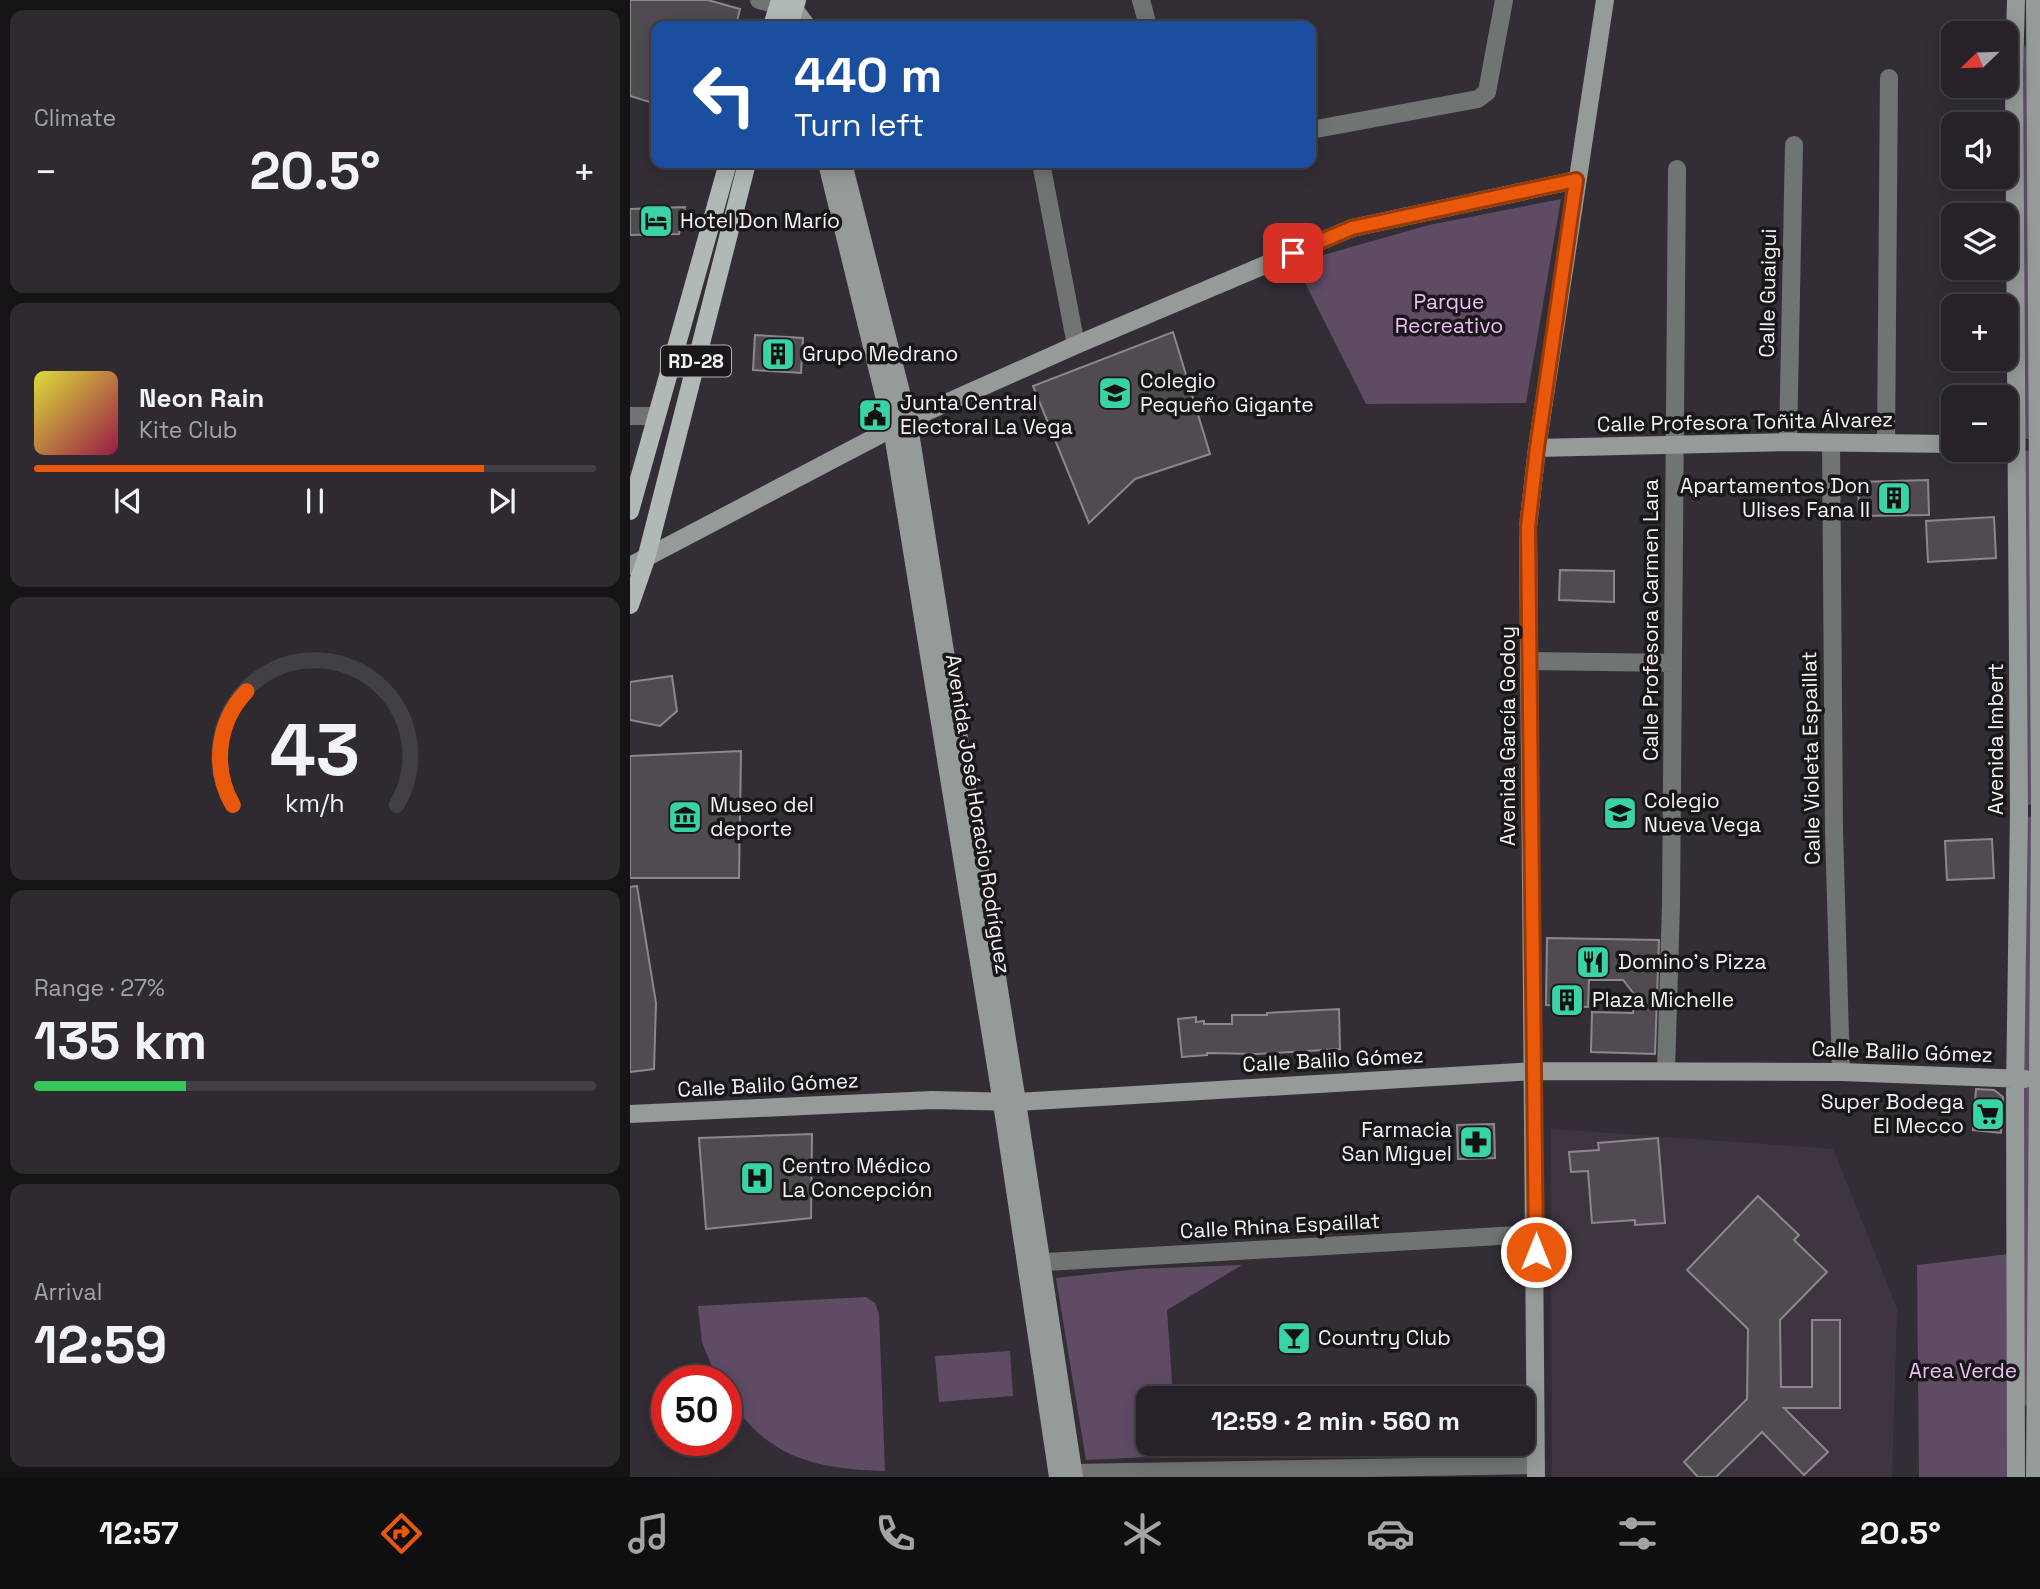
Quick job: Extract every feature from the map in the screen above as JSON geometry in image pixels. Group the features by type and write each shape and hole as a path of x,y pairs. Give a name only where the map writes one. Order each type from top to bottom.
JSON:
{"main road":[{"name":"RD-28","path":"630,510 726,168"},
{"name":"RD-28","path":"630,605 638,562 746,168"}],"street":[{"path":"759,0 788,8 802,21"},
{"path":"1141,0 1147,21"},
{"path":"1316,129 1479,99 1487,92 1504,0"},
{"name":"Avenida García Godoy","path":"1536,1471 1535,1071 1528,527 1576,180 1605,0"},
{"name":"Avenida Imbert","path":"2015,21 2016,0"},
{"name":"Avenida Imbert","path":"2016,1477 2019,811 2035,0"},
{"path":"2018,35 2035,36"},
{"path":"1886,443 1889,78"},
{"name":"Avenida Imbert","path":"2017,98 2025,445 2040,811 2035,1477"},
{"name":"Calle Guaigui","path":"1788,442 1794,145"},
{"name":"Avenida José Horacio Rodríguez","path":"828,168 900,424"},
{"name":"Avenida José Horacio Rodríguez","path":"844,168 900,424 1069,1476"},
{"path":"1042,168 1076,345"},
{"name":"Calle Profesora Carmen Lara","path":"1667,1071 1674,663 1677,169"},
{"path":"638,562 900,424 1076,345 1352,228 1576,180"},
{"path":"630,416 656,416"},
{"name":"Calle Profesora Toñita Álvarez","path":"1537,448 1788,442 1941,444"},
{"name":"Calle Violeta Espaillat","path":"1830,443 1834,830 1841,1072"},
{"path":"1530,661 1674,663"},
{"path":"2019,811 2040,811"},
{"name":"Calle Balilo Gómez","path":"630,1114 932,1100 1009,1102 1535,1071 1841,1072 2039,1080"},
{"name":"Calle Rhina Espaillat","path":"1034,1263 1536,1234"},
{"path":"2016,1410 2035,1410"},
{"path":"1069,1476 1536,1471"}],"shaded area":[{"path":"1551,1129 1833,1149 1897,1309 1892,1477 1552,1477"}],"green space":[{"path":"2025,43 2031,81 2035,439 2022,439 2019,77"},
{"name":"Parque Recreativo","path":"1561,199 1526,403 1366,404 1295,263 1429,225"},
{"path":"2033,450 2037,804 2024,805 2024,451"},
{"path":"2036,816 2035,1071 2022,1072 2024,817"},
{"path":"2021,1086 2033,1087 2032,1405 2019,1406"},
{"name":"Area Verde","path":"2009,1254 2007,1477 1919,1477 1917,1265"},
{"path":"1242,1265 1167,1310 1172,1386 1136,1386 1136,1456 1171,1456 1086,1460 1056,1278 1138,1269"},
{"path":"866,1297 875,1303 879,1314 885,1471 845,1468 808,1461 790,1454 758,1433 742,1415 742,1365 711,1365 702,1342 698,1306"},
{"path":"1010,1351 1013,1396 939,1402 935,1356"}],"building":[{"path":"630,0 708,0 740,9 737,21 651,21 651,102 630,96"},
{"name":"Hotel Don Marío","path":"685,207 679,234 630,235 630,209"},
{"name":"Colegio Pequeño Gigante","path":"1173,332 1210,454 1135,479 1089,523 1033,386"},
{"name":"Grupo Medrano","path":"755,335 803,338 801,373 753,370"},
{"name":"Apartamentos Don Ulises Fana II","path":"1928,480 1929,515 1859,516 1858,482"},
{"path":"1994,517 1996,558 1928,562 1926,521"},
{"path":"1560,570 1614,571 1614,602 1559,600"},
{"path":"672,676 677,711 660,726 630,720 630,682"},
{"name":"Museo del deporte","path":"741,751 739,878 630,878 630,756"},
{"path":"1992,839 1994,878 1947,880 1945,841"},
{"path":"637,886 656,1003 654,1069 630,1072 630,887"},
{"name":"Plaza Michelle","path":"1547,938 1659,940 1655,1054 1591,1052 1592,1012 1633,1013 1634,994 1623,980 1589,980 1588,1007 1546,1005"},
{"path":"1339,1009 1340,1049 1257,1054 1207,1053 1182,1057 1178,1019 1196,1017 1196,1022 1204,1021 1204,1024 1232,1024 1232,1015"},
{"name":"Super Bodega El Mecco","path":"1976,1089 1994,1090 2003,1097 2001,1133 1973,1130"},
{"name":"Farmacia San Miguel","path":"1494,1124 1495,1158 1458,1159 1457,1125"},
{"name":"Centro Médico La Concepción","path":"812,1134 811,1218 706,1229 699,1138"},
{"path":"1658,1138 1665,1223 1635,1225 1635,1220 1592,1223 1588,1171 1571,1172 1569,1152 1599,1150 1598,1143"},
{"path":"1758,1196 1799,1235 1794,1240 1827,1272 1780,1320 1781,1387 1812,1387 1812,1320 1840,1320 1840,1408 1784,1408 1828,1452 1804,1475 1762,1432 1716,1477 1698,1477 1684,1462 1747,1399 1748,1329 1687,1270"}],"place":[{"name":"Hotel Don Marío","path":"656,221"},
{"name":"Grupo Medrano","path":"778,354"},
{"name":"Colegio Pequeño Gigante","path":"1115,393"},
{"name":"Junta Central Electoral La Vega","path":"875,415"},
{"name":"Apartamentos Don Ulises Fana II","path":"1894,498"},
{"name":"Colegio Nueva Vega","path":"1620,813"},
{"name":"Museo del deporte","path":"685,817"},
{"name":"Domino's Pizza","path":"1593,962"},
{"name":"Plaza Michelle","path":"1567,1000"},
{"name":"Super Bodega El Mecco","path":"1988,1114"},
{"name":"Farmacia San Miguel","path":"1476,1142"},
{"name":"Centro Médico La Concepción","path":"757,1178"},
{"name":"Country Club","path":"1294,1338"}],"route":[{"path":"1293,253 1352,228 1576,180 1528,527 1536,1252"}]}
